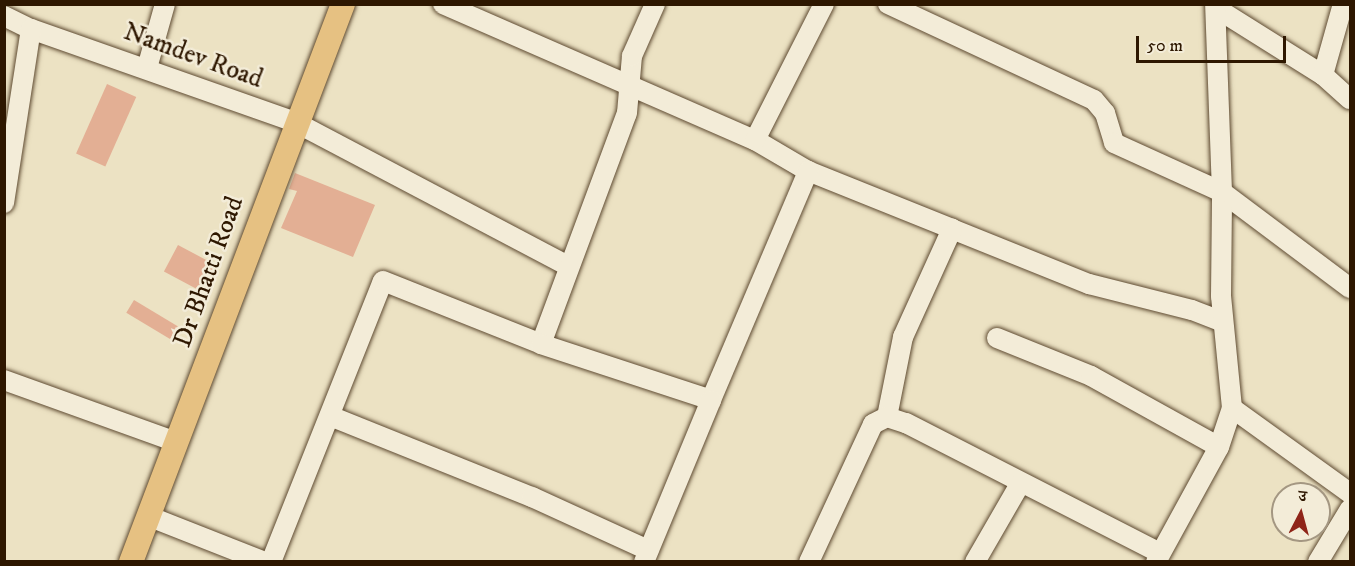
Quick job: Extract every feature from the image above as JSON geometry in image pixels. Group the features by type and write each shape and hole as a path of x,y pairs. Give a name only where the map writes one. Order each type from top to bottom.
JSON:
{"main road":[{"name":"Dr Bhatti Road","path":"131,561 295,122 343,4"}],"street":[{"path":"147,68 165,4"},
{"path":"443,4 479,10 628,88 755,140 808,171 1089,284 1192,310 1223,322"},
{"path":"541,344 568,266 627,113 632,56 655,4"},
{"path":"755,140 824,4"},
{"path":"888,4 1094,99 1105,113 1114,143 1222,192 1350,288"},
{"path":"1323,75 1343,4"},
{"path":"809,561 873,424 887,417 906,423 1158,557 1219,447 1232,408 1223,322 1222,192 1216,6"},
{"path":"1216,6 1323,75 1350,99"},
{"name":"Namdev Road","path":"4,16 31,29 295,122 568,266"},
{"path":"4,203 31,29"},
{"path":"330,416 532,497 646,556 808,171"},
{"path":"887,417 903,337 952,229"},
{"path":"271,561 382,281 541,344 711,400"},
{"path":"997,338 1091,375 1219,447"},
{"path":"4,380 176,442"},
{"path":"1232,408 1350,493"},
{"path":"975,561 1020,484"},
{"path":"1318,561 1350,509"},
{"path":"148,516 265,561"}],"building":[{"path":"107,84 136,97 105,166 76,153"},
{"path":"295,173 375,205 353,257 281,228 297,191 289,189"},
{"path":"178,245 215,265 201,291 164,271"},
{"path":"134,300 178,326 170,339 126,313"}]}
